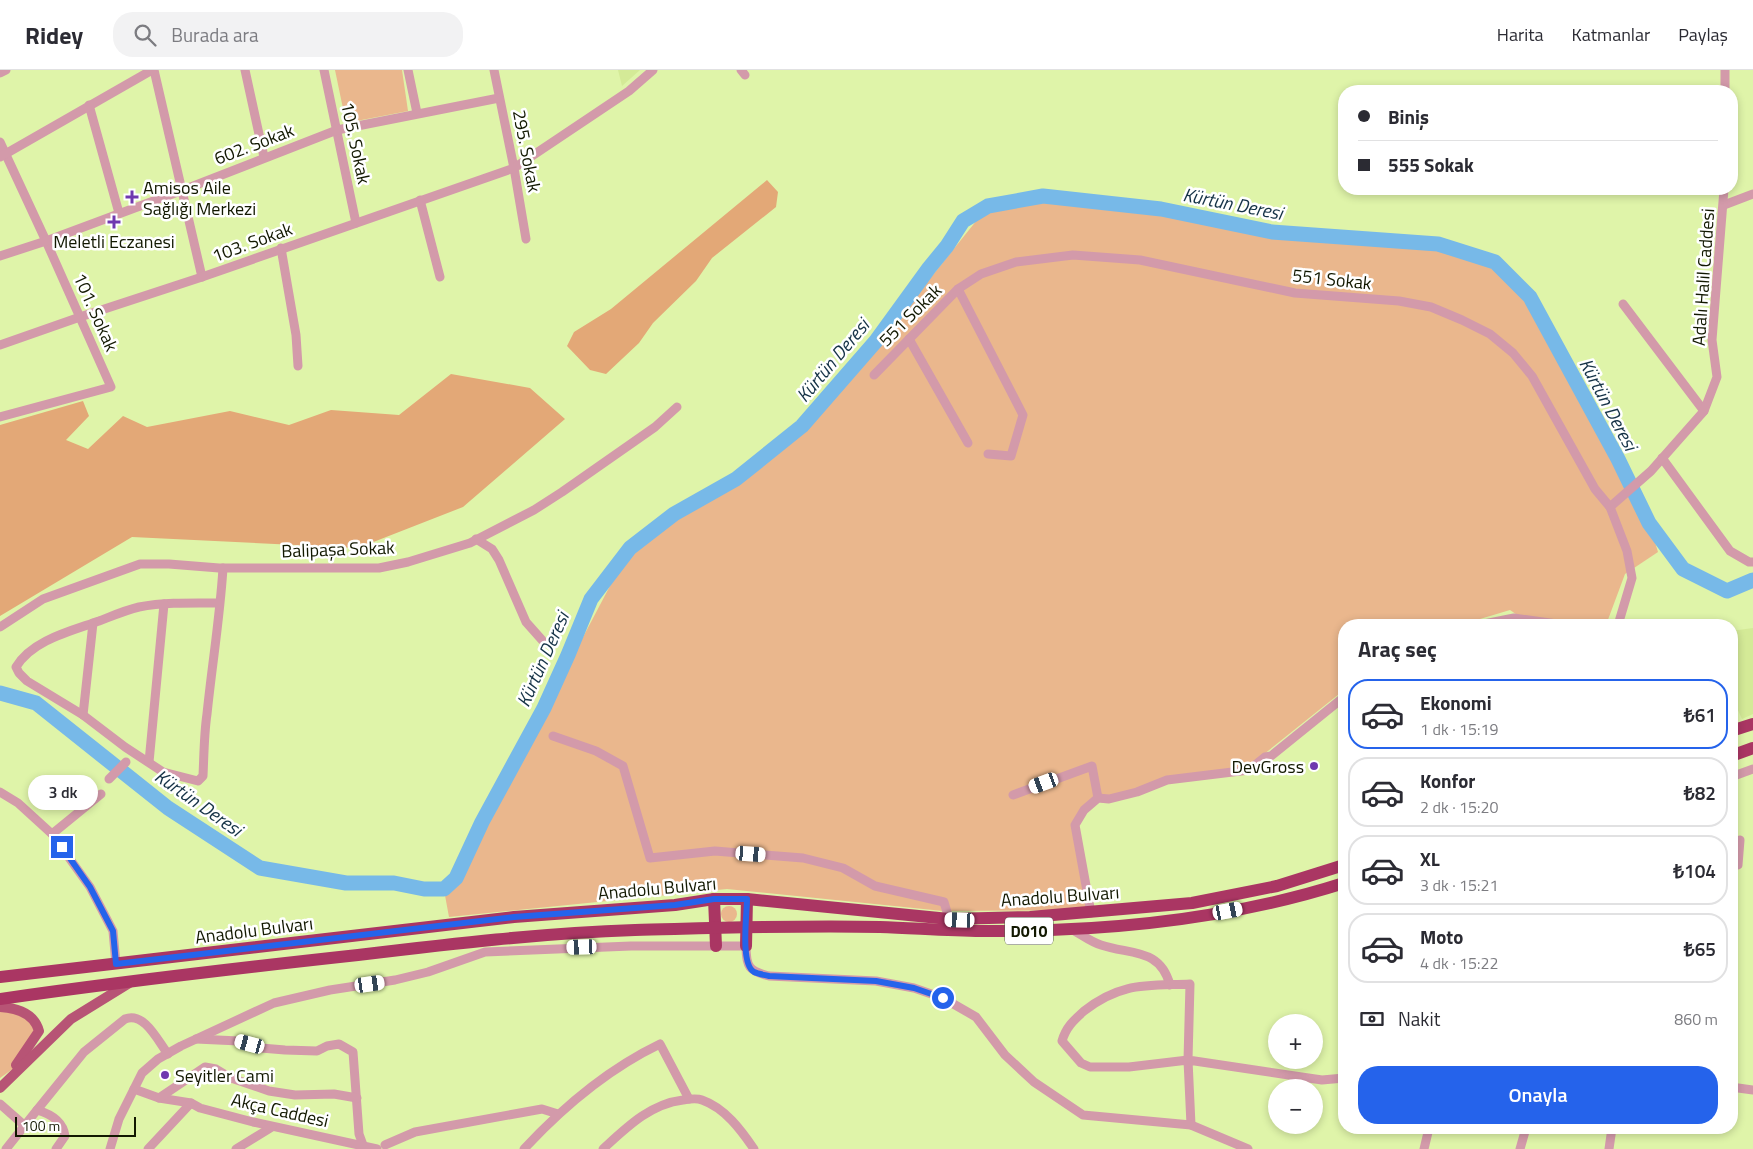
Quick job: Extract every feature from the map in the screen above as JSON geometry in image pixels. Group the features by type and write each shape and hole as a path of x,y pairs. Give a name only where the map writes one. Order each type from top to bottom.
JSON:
{"highway":[{"path":"1738,729 1753,724"},
{"path":"1738,753 1753,748"},
{"name":"Anadolu Bulvarı","path":"0,977 514,917 675,905 714,899 747,899 949,919 1020,918 1091,913 1192,903 1277,886 1338,867"},
{"name":"Anadolu Bulvarı","path":"0,998 134,980 531,936 631,930 807,926 980,931 1073,930 1109,927 1212,914 1276,901 1338,885"},
{"path":"714,899 716,946"},
{"path":"746,946 747,899"}],"main road":[{"path":"0,1087 71,1019 134,980"},
{"path":"0,1007 20,1011 34,1018 39,1031 0,1087"}],"street":[{"path":"0,74 6,70"},
{"path":"3,155 153,70 183,190 202,277"},
{"path":"245,70 264,157"},
{"name":"105. Sokak","path":"324,70 356,223"},
{"path":"408,70 417,113"},
{"name":"295. Sokak","path":"494,70 526,239"},
{"name":"103. Sokak","path":"0,345 514,168 629,91 653,70"},
{"path":"1725,70 1725,85"},
{"name":"602. Sokak","path":"0,256 183,190 337,130 499,98"},
{"path":"89,105 119,212"},
{"name":"101. Sokak","path":"0,142 3,155 46,241 111,387 0,417"},
{"path":"1724,205 1753,194"},
{"name":"Adalı Halil Caddesi","path":"1610,507 1651,471 1704,411 1717,376 1712,340 1724,195"},
{"path":"420,200 440,277"},
{"path":"281,248 296,335 298,366"},
{"name":"551 Sokak","path":"874,375 958,289 981,274 1016,262 1073,254 1140,260 1295,293 1399,301 1431,307 1490,334 1513,353 1532,376 1595,489 1610,507 1627,552 1632,578 1619,619"},
{"path":"958,289 1023,415 1011,456 988,454"},
{"path":"1623,304 1704,411"},
{"path":"909,339 968,443"},
{"name":"Balipaşa Sokak","path":"0,627 43,599 140,564 160,563 223,568 379,568 408,562 476,540 534,510 562,492 655,427 677,407"},
{"path":"1662,458 1730,551 1749,562 1753,562"},
{"path":"476,540 492,549 499,560 526,622 542,640"},
{"path":"220,604 164,604 136,608 55,637 33,650 19,662 16,667 18,674 83,715 164,772 178,777 198,780 203,776 206,715 220,604 223,568"},
{"path":"149,762 164,604"},
{"path":"83,715 93,623"},
{"path":"1091,913 1075,825 1084,810 1098,798 1110,799 1137,792 1167,780 1249,770 1266,757 1271,756 1338,702"},
{"path":"553,736 596,751 623,766 650,858 715,851 804,858 843,868 875,886 944,902 949,919"},
{"path":"109,779 126,762"},
{"path":"1013,795 1092,766 1098,798"},
{"path":"1738,774 1753,768"},
{"path":"0,792 18,803 52,834 90,887 113,931 116,964"},
{"path":"52,834 100,794"},
{"path":"1738,865 1740,840"},
{"path":"1073,930 1100,945 1153,958 1166,972 1170,985"},
{"path":"110,1149 119,1119 142,1073 158,1059 274,1002 330,990 395,980 428,972 485,952 622,946 746,946 749,966 754,972 769,976 876,981 914,988 943,998 976,1017 1005,1054 1034,1082 1083,1115 1192,1125 1248,1149"},
{"path":"1192,1125 1188,1060 1190,984 1123,989 1098,1000 1071,1022 1064,1032 1062,1041 1081,1062 1090,1067 1129,1067 1188,1060 1322,1080 1338,1079"},
{"path":"6,1149 84,1052 125,1019 131,1016 137,1017 144,1022 168,1054"},
{"path":"196,1039 239,1042 261,1048 284,1050 316,1051 327,1046 339,1044 353,1052 362,1147"},
{"path":"524,1149 558,1114 597,1083 642,1053 660,1044 689,1100"},
{"path":"159,1098 205,1067 216,1069 231,1078 269,1091 295,1095 334,1094 357,1098"},
{"path":"1738,1088 1753,1090"},
{"name":"Akça Caddesi","path":"134,1089 159,1098 190,1103 200,1108 272,1127 362,1147 394,1149"},
{"path":"603,1149 645,1113 675,1101 700,1099 711,1104 736,1124 754,1149"},
{"path":"148,1149 190,1103"},
{"path":"0,1104 25,1126"},
{"path":"381,1147 415,1132 542,1109 558,1114"},
{"path":"37,1110 51,1116 64,1127 65,1136 56,1149"},
{"path":"236,1149 272,1127"},
{"path":"1424,1149 1427,1134"},
{"path":"1520,1149 1524,1134"},
{"path":"1609,1149 1611,1134"}],"shaded area":[{"path":"335,70 402,70 408,111 346,123"},
{"path":"618,70 640,70 622,86"},
{"path":"767,180 778,192 776,207 712,258 696,281 653,323 639,343 606,374 590,370 567,346 574,332 611,309"},
{"path":"1043,196 1272,232 1438,244 1495,262 1530,297 1649,523 1658,552 1625,574 1608,619 1523,619 1510,610 1480,619 1338,619 1338,695 1248,767 1088,801 1072,824 1087,906 1086,910 943,911 727,889 449,917 444,890 456,878 630,548 736,479 802,426 851,377 985,210"},
{"path":"451,374 530,388 565,419 463,507 358,548 132,537 0,616 0,425 83,401 89,416 66,440 88,449 123,416 147,427 230,411 289,425 331,410 399,415"},
{"path":"1753,628 1753,714 1742,719 1738,710 1738,630"},
{"path":"726,906 732,906 737,911 735,920 726,922 721,917 721,911"},
{"path":"0,1010 34,1018 36,1038 14,1068 0,1078"}],"waterway":[{"name":"Kürtün Deresi","path":"0,693 36,703 168,808 260,868 346,883 394,883 424,889 444,889 456,878 482,822 544,708 591,599 630,548 674,514 736,479 802,426 876,341 947,246 963,221 988,206 1043,196 1161,209 1272,232 1438,244 1495,262 1530,297 1618,459 1649,523 1683,569 1727,591 1753,580"}],"place":[{"name":"Amisos Aile Sağlığı Merkezi","path":"132,197"},
{"name":"Meletli Eczanesi","path":"114,222"},
{"name":"DevGross","path":"1314,766"},
{"name":"Seyitler Cami","path":"165,1075"}],"route":[{"path":"62,847 90,887 113,931 116,964 514,917 675,905 714,899 747,899 746,956 749,966 754,972 769,976 876,981 914,988 943,998"}]}
